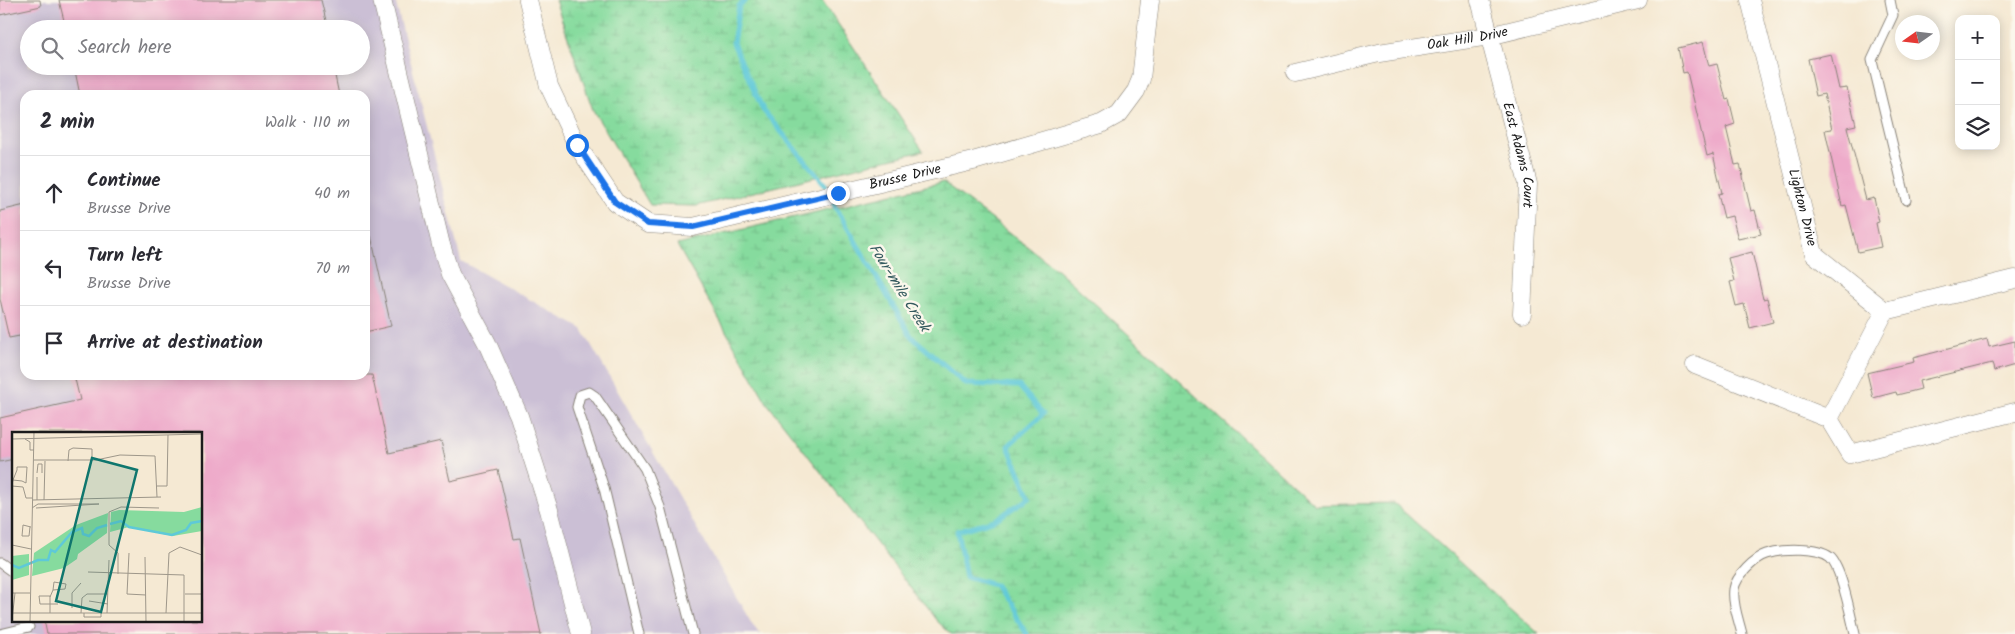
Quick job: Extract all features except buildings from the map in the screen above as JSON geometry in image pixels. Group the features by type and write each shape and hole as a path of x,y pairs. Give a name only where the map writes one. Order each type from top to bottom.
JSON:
{"street":[{"path":"382,0 450,274 488,343 519,416 549,510 581,634"},
{"name":"Brusse Drive","path":"528,0 549,86 577,145 615,202 648,224 693,227 973,161 1101,124 1119,114 1136,91 1141,79 1150,0"},
{"name":"East Adams Court","path":"1480,0 1528,184 1522,314"},
{"name":"Oak Hill Drive","path":"1296,73 1379,53 1489,36 1638,0"},
{"name":"Lighton Drive","path":"1750,0 1814,254 1886,311"},
{"path":"1829,419 1886,311 2015,279"},
{"path":"1695,365 1829,419 1850,454 2015,412"}],"lane":[{"path":"1890,0 1893,15 1872,60 1906,200"},
{"path":"639,634 604,488 577,407 580,395 589,392 595,396 645,469 660,507 693,634"},
{"path":"1742,634 1736,609 1734,588 1743,572 1755,561 1767,554 1790,551 1818,551 1832,559 1839,574 1855,634"},
{"path":"0,563 12,572"},
{"path":"0,634 28,627"}],"shaded area":[{"path":"0,0 395,0 461,261 582,329 753,626 761,634 0,634"}],"green space":[{"path":"555,0 822,0 923,151 696,206 650,205 593,110"},
{"path":"943,182 1058,270 1315,505 1394,503 1539,634 951,634 937,621 767,403 677,245"}],"waterway":[{"name":"Four-mile Creek","path":"746,0 739,6 733,43 763,110 828,188"},
{"name":"Four-mile Creek","path":"833,203 911,336 966,384 1019,386 1043,414 1008,446 1030,497 995,520 957,531 966,577 994,585 1027,634"}],"route":[{"path":"577,145 615,202 648,224 693,227 838,193"}]}
